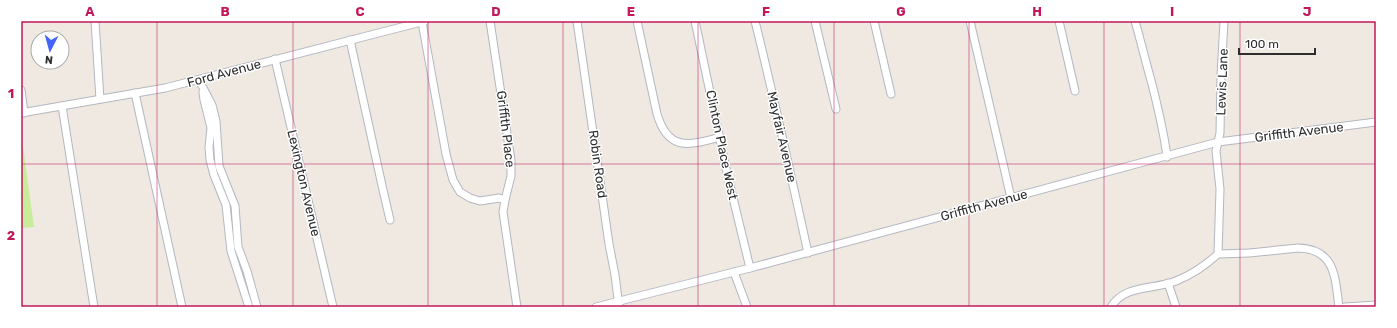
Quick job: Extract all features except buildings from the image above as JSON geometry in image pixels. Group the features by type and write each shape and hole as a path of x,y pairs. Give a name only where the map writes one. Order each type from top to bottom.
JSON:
{"street":[{"path":"96,21 100,99"},
{"path":"423,21 446,154 452,180 460,192 470,198 480,201 499,198 505,200"},
{"name":"Ford Avenue","path":"23,113 199,80 423,21"},
{"name":"Griffith Place","path":"490,21 511,160 511,176 503,212 517,307"},
{"name":"Robin Road","path":"577,21 619,304"},
{"path":"637,21 657,114 664,132 673,140 685,143 707,141 720,137"},
{"name":"Clinton Place West","path":"695,21 750,268"},
{"name":"Mayfair Avenue","path":"755,21 764,54 808,252"},
{"path":"815,21 836,109"},
{"path":"874,21 891,94"},
{"path":"970,21 1011,198"},
{"path":"1059,21 1076,91"},
{"path":"1134,21 1140,38 1156,101 1167,157"},
{"name":"Lewis Lane","path":"1218,254 1220,189 1216,151 1220,133 1224,21"},
{"path":"350,40 390,220"},
{"name":"Lexington Avenue","path":"275,59 333,307"},
{"path":"199,80 212,105 216,121 220,166 235,206 238,247 247,271 257,307"},
{"path":"21,90 23,113"},
{"path":"203,90 211,128 209,147 210,160 214,175 226,205 231,251 249,307"},
{"path":"135,93 182,307"},
{"path":"62,106 94,307"},
{"name":"Griffith Avenue","path":"596,307 619,304 1218,142 1376,122"},
{"path":"1111,307 1118,299 1130,291 1168,283 1190,274 1218,254 1305,248 1317,251 1326,258 1332,267 1339,307"},
{"path":"734,272 747,307"},
{"path":"1168,283 1176,307"},
{"path":"1345,307 1376,304"}],"green space":[{"path":"21,132 34,227 21,228"}]}
